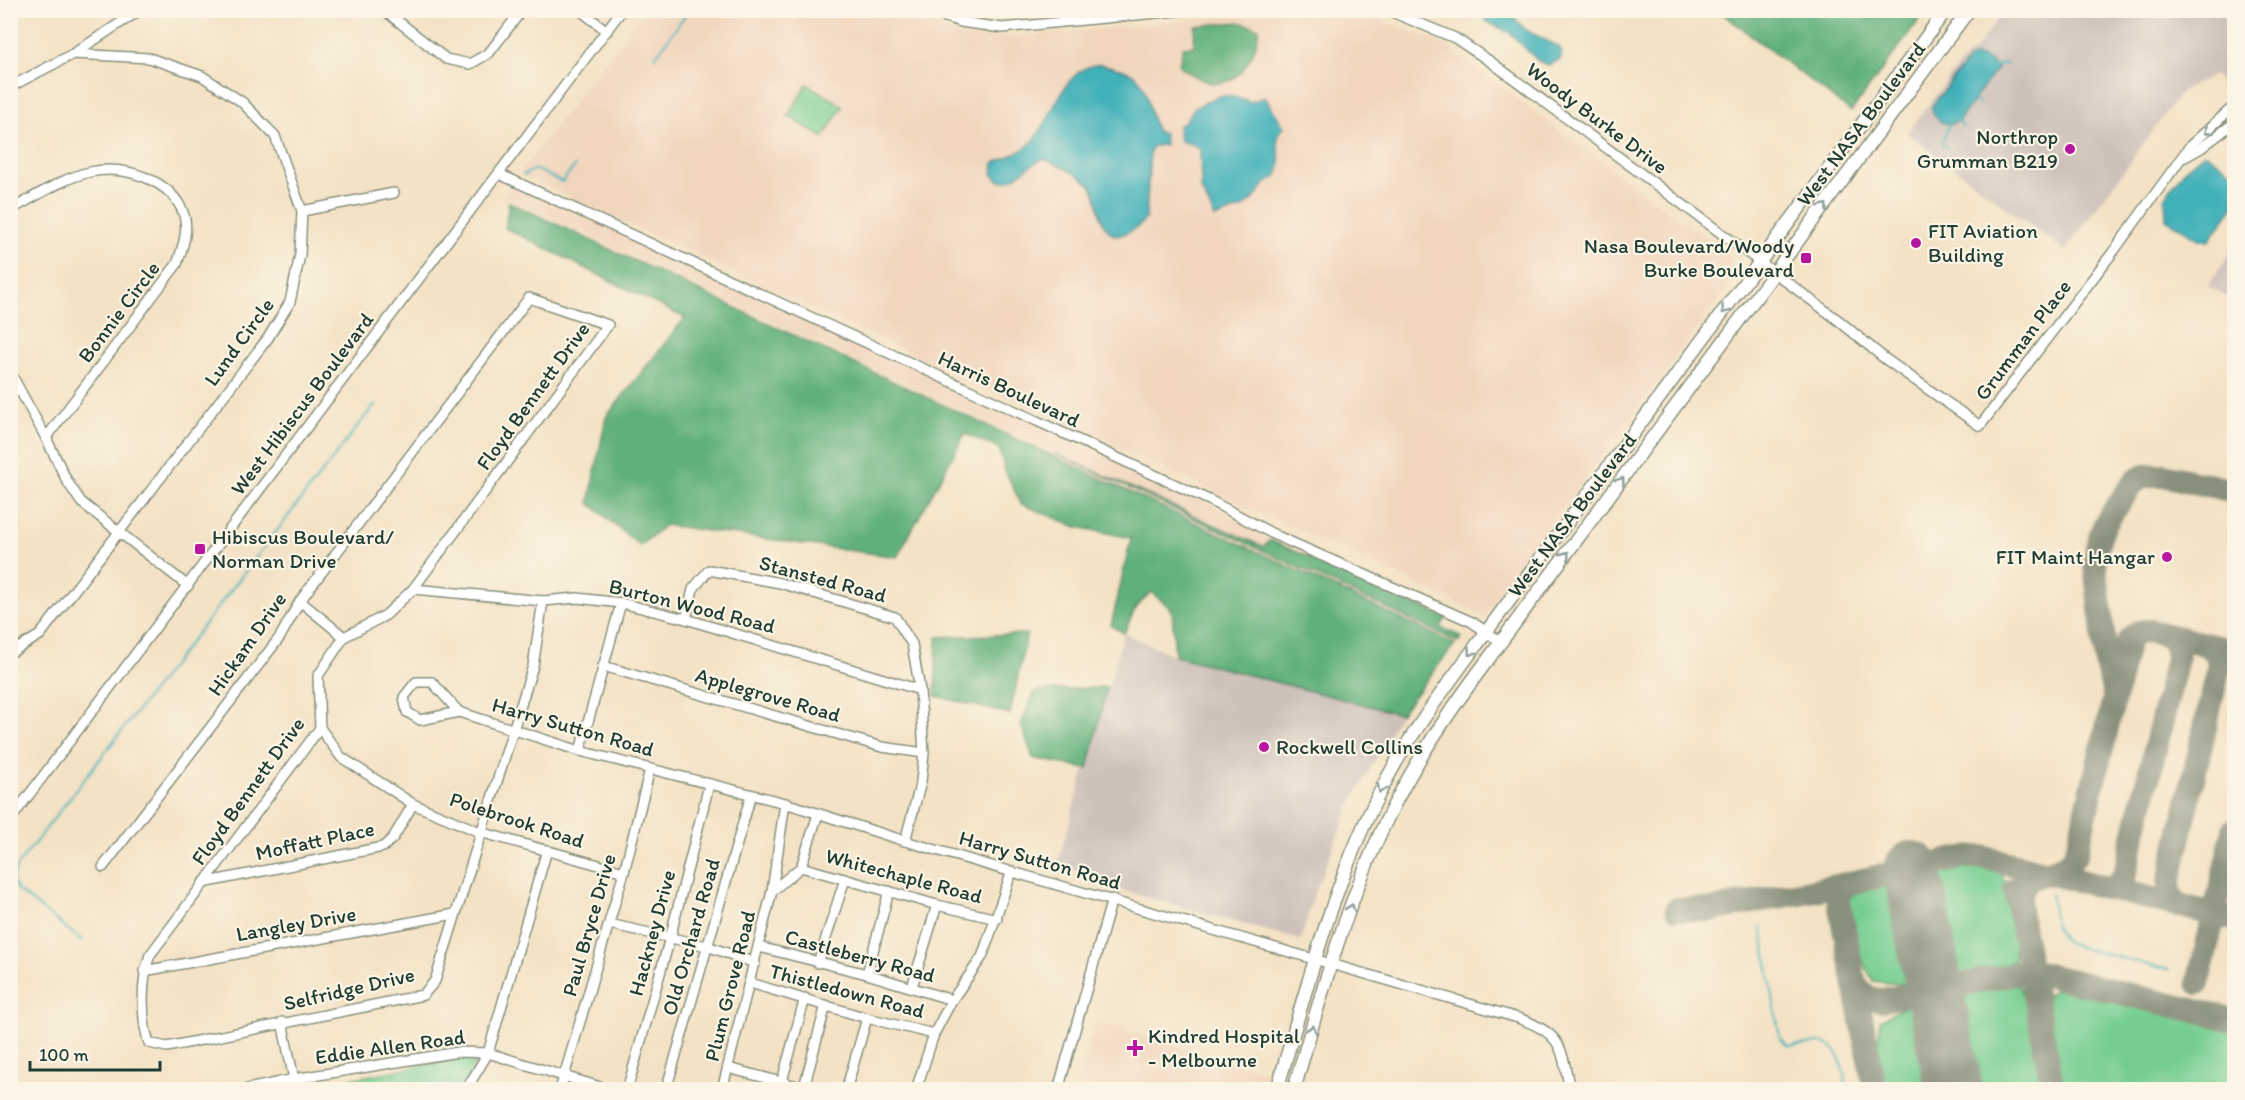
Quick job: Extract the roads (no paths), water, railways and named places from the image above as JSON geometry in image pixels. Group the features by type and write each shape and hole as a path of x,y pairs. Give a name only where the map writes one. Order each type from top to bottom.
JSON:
{"main road":[{"name":"West NASA Boulevard","path":"1277,1089 1341,878 1382,788 1426,714 1946,10"},
{"name":"West NASA Boulevard","path":"1294,1089 1332,963 1365,869 1396,801 1434,736 1501,642 1969,10"},
{"path":"1572,517 1586,528"}],"street":[{"path":"10,87 73,54 140,10"},
{"path":"384,10 446,59 470,64 489,53 522,10"},
{"path":"580,10 607,31"},
{"name":"West Hibiscus Boulevard","path":"10,820 622,10"},
{"path":"923,10 962,22 1002,28 1157,15 1187,10"},
{"name":"Woody Burke Drive","path":"1387,10 1455,38 1491,62 1775,274"},
{"name":"Lund Circle","path":"10,652 39,635 268,338 290,302 300,255 302,211 275,136 242,102 202,76 149,58 73,54"},
{"name":"Grumman Place","path":"1775,274 1884,358 1980,426 2190,146 2235,106"},
{"name":"Grumman Place","path":"2184,157 2201,148 2235,123"},
{"name":"Bonnie Circle","path":"10,210 62,182 90,172 124,171 149,179 173,195 184,216 185,239 177,264 46,438"},
{"name":"Harris Boulevard","path":"499,174 1209,500 1277,536 1472,622 1501,642"},
{"path":"302,211 394,193"},
{"name":"Hickam Drive","path":"103,867 280,638 300,601 529,298 608,325"},
{"name":"Floyd Bennett Drive","path":"149,1043 145,1031 144,970 150,955 320,728 318,676 344,637 386,615 413,589 608,325"},
{"path":"10,372 81,502 188,586"},
{"name":"Stansted Road","path":"686,619 693,589 709,570 780,583 895,617 912,644 920,690 924,753 921,782 905,841"},
{"name":"Burton Wood Road","path":"413,589 543,601 577,598 621,603 686,619 920,690"},
{"path":"300,601 344,637"},
{"name":"Selfridge Drive","path":"149,1043 167,1047 423,995 435,981 533,666 543,601"},
{"path":"580,751 621,603"},
{"name":"Applegrove Road","path":"603,666 882,747 924,753"},
{"name":"Harry Sutton Road","path":"459,712 432,682 416,682 404,697 407,712 420,720 459,712 580,751 785,803 905,841 1332,963 1540,1027 1549,1032 1559,1045 1570,1089"},
{"name":"Polebrook Road","path":"320,728 341,757 413,804 480,832 624,872"},
{"name":"Paul Bryce Drive","path":"560,1089 624,872 650,769"},
{"name":"Hackney Drive","path":"627,1089 670,938 709,785"},
{"name":"Old Orchard Road","path":"666,1089 750,795"},
{"name":"Plum Grove Road","path":"722,1089 772,891 785,803"},
{"name":"Moffatt Place","path":"203,883 383,847 393,838 413,804"},
{"path":"801,867 818,814"},
{"path":"466,1089 488,1053 547,850"},
{"name":"Plum Grove Road","path":"772,891 801,867"},
{"name":"Whitechaple Road","path":"801,867 937,905 997,919"},
{"path":"918,1089 934,1034 951,1000 982,957 1012,871"},
{"path":"818,963 844,879"},
{"path":"867,974 889,891"},
{"path":"1058,1089 1112,899"},
{"path":"912,987 937,905"},
{"name":"Langley Drive","path":"144,970 455,914"},
{"path":"609,924 707,946 755,963"},
{"name":"Castleberry Road","path":"759,947 867,974 951,1000"},
{"name":"Thistledown Road","path":"750,983 867,1018 934,1034"},
{"path":"782,1081 805,998"},
{"path":"728,1068 808,1088 826,1005"},
{"path":"846,1089 867,1018"},
{"path":"282,1022 294,1079"},
{"name":"Eddie Allen Road","path":"243,1089 458,1052 488,1053 610,1089"}],"water":[{"path":"1487,11 1508,11 1526,30 1559,47 1562,52 1560,60 1548,65 1538,61 1510,33 1487,22 1485,17"},
{"path":"1976,56 1988,60 1997,68 1961,118 1953,124 1942,123 1933,114 1932,106 1968,60"},
{"path":"1100,64 1130,72 1136,76 1144,88 1155,127 1158,132 1164,133 1165,145 1153,146 1150,152 1146,218 1133,230 1116,236 1109,231 1102,220 1092,187 1070,171 1043,159 1006,181 999,181 992,174 994,163 1031,143 1067,84 1087,68"},
{"path":"1219,96 1234,96 1251,102 1265,97 1284,127 1277,140 1280,163 1276,177 1264,185 1254,199 1244,207 1215,218 1201,189 1200,150 1194,145 1180,141 1178,126 1184,123 1195,107"},
{"path":"2203,154 2207,154 2234,173 2234,206 2209,241 2200,240 2166,219 2165,197 2185,169"}],"waterway":[{"path":"655,57 689,10"},
{"path":"1996,66 2005,63 2007,65"},
{"path":"1974,100 1980,104"},
{"path":"1958,120 1963,127"},
{"path":"1947,148 1942,142 1949,125"},
{"path":"524,175 535,169 562,182 575,166"},
{"path":"83,941 17,890 12,879 17,866 375,404"},
{"path":"2051,894 2055,927 2065,941 2082,948 2169,970"},
{"path":"1761,927 1780,1038 1789,1046 1818,1043 1832,1047 1840,1059 1847,1090"}],"place":[{"name":"Northrop Grumman B219","path":"2070,149"},
{"name":"FIT Aviation Building","path":"1916,243"},
{"name":"Nasa Boulevard/Woody Burke Boulevard","path":"1806,258"},
{"name":"Hibiscus Boulevard/ Norman Drive","path":"200,549"},
{"name":"FIT Maint Hangar","path":"2167,557"},
{"name":"Rockwell Collins","path":"1264,747"},
{"name":"Kindred Hospital - Melbourne","path":"1135,1048"}]}
